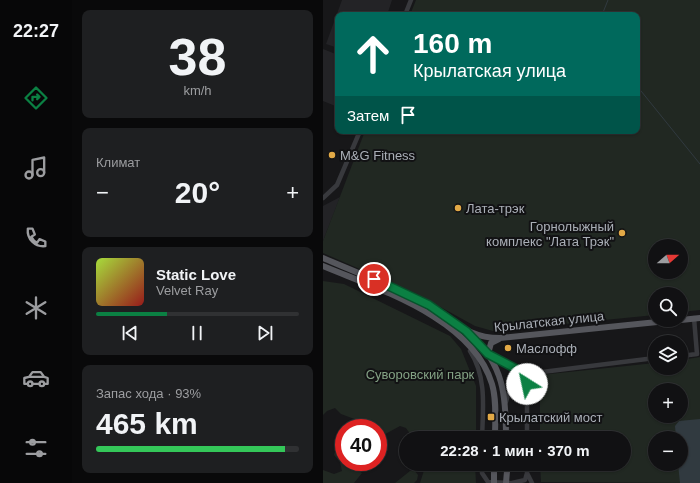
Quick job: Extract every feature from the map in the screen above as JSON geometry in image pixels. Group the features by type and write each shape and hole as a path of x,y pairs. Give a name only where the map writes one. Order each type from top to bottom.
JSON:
{"main road":[{"name":"Крылатская улица","path":"323,258 429,305 466,331 483,338 500,338 648,323"},
{"path":"323,266 383,291 425,312 448,326 460,337 483,361 491,379 495,398 495,431"},
{"path":"466,331 488,354 501,380 506,402 506,431"},
{"path":"488,354 491,343 500,338"},
{"path":"494,471 494,483"},
{"path":"507,471 507,483"}],"street":[{"path":"406,12 411,0"},
{"path":"323,198 337,185 359,134"},
{"path":"688,355 697,354 697,318"},
{"path":"460,337 474,357 480,372 483,395 482,431"},
{"path":"488,354 526,374"},
{"path":"506,402 511,384 526,374 648,359"},
{"path":"526,374 527,431"},
{"path":"482,471 488,482 511,483 525,480 527,473"},
{"path":"527,473 532,483"}],"shaded area":[{"path":"342,0 392,0 388,12 338,12"},
{"path":"335,19 335,47 326,44"},
{"path":"323,49 335,54 335,106 323,101"},
{"path":"340,197 323,241 323,206"},
{"path":"700,419 700,483 680,483 679,471 688,471 688,431 675,431 675,426 677,423 688,423 688,420"}],"green space":[{"path":"416,0 700,0 700,310 688,311 688,287 648,287 648,316 493,331 475,326 415,293 323,253 323,241 364,134 640,134 640,12 411,12"},
{"name":"Суворовский парк","path":"323,281 344,284 450,336 461,349 476,386 476,431 408,431 406,428 400,426 387,433 387,419 354,419 341,414 335,408 327,411 323,415"},
{"path":"700,357 700,483 541,482 540,471 631,471 631,431 540,431 540,375 648,364 648,375 688,375 688,359"},
{"path":"323,470 334,474 342,471 359,471 362,473 354,483 323,483"},
{"path":"410,471 415,471 418,475 417,480 414,483 395,483"},
{"path":"424,471 475,471 476,483 420,483"}],"waterway":[{"path":"603,12 608,0"},
{"path":"640,90 700,164"}],"place":[{"name":"M&G Fitness","path":"332,155"},
{"name":"Лата-трэк","path":"458,208"},
{"name":"Горнолыжный комплекс \"Лата Трэк\"","path":"622,233"},
{"name":"Маслофф","path":"508,348"},
{"name":"Крылатский мост","path":"491,417"}],"route":[{"path":"374,279 429,305 452,320 478,342 488,354 526,374 527,384"}]}
